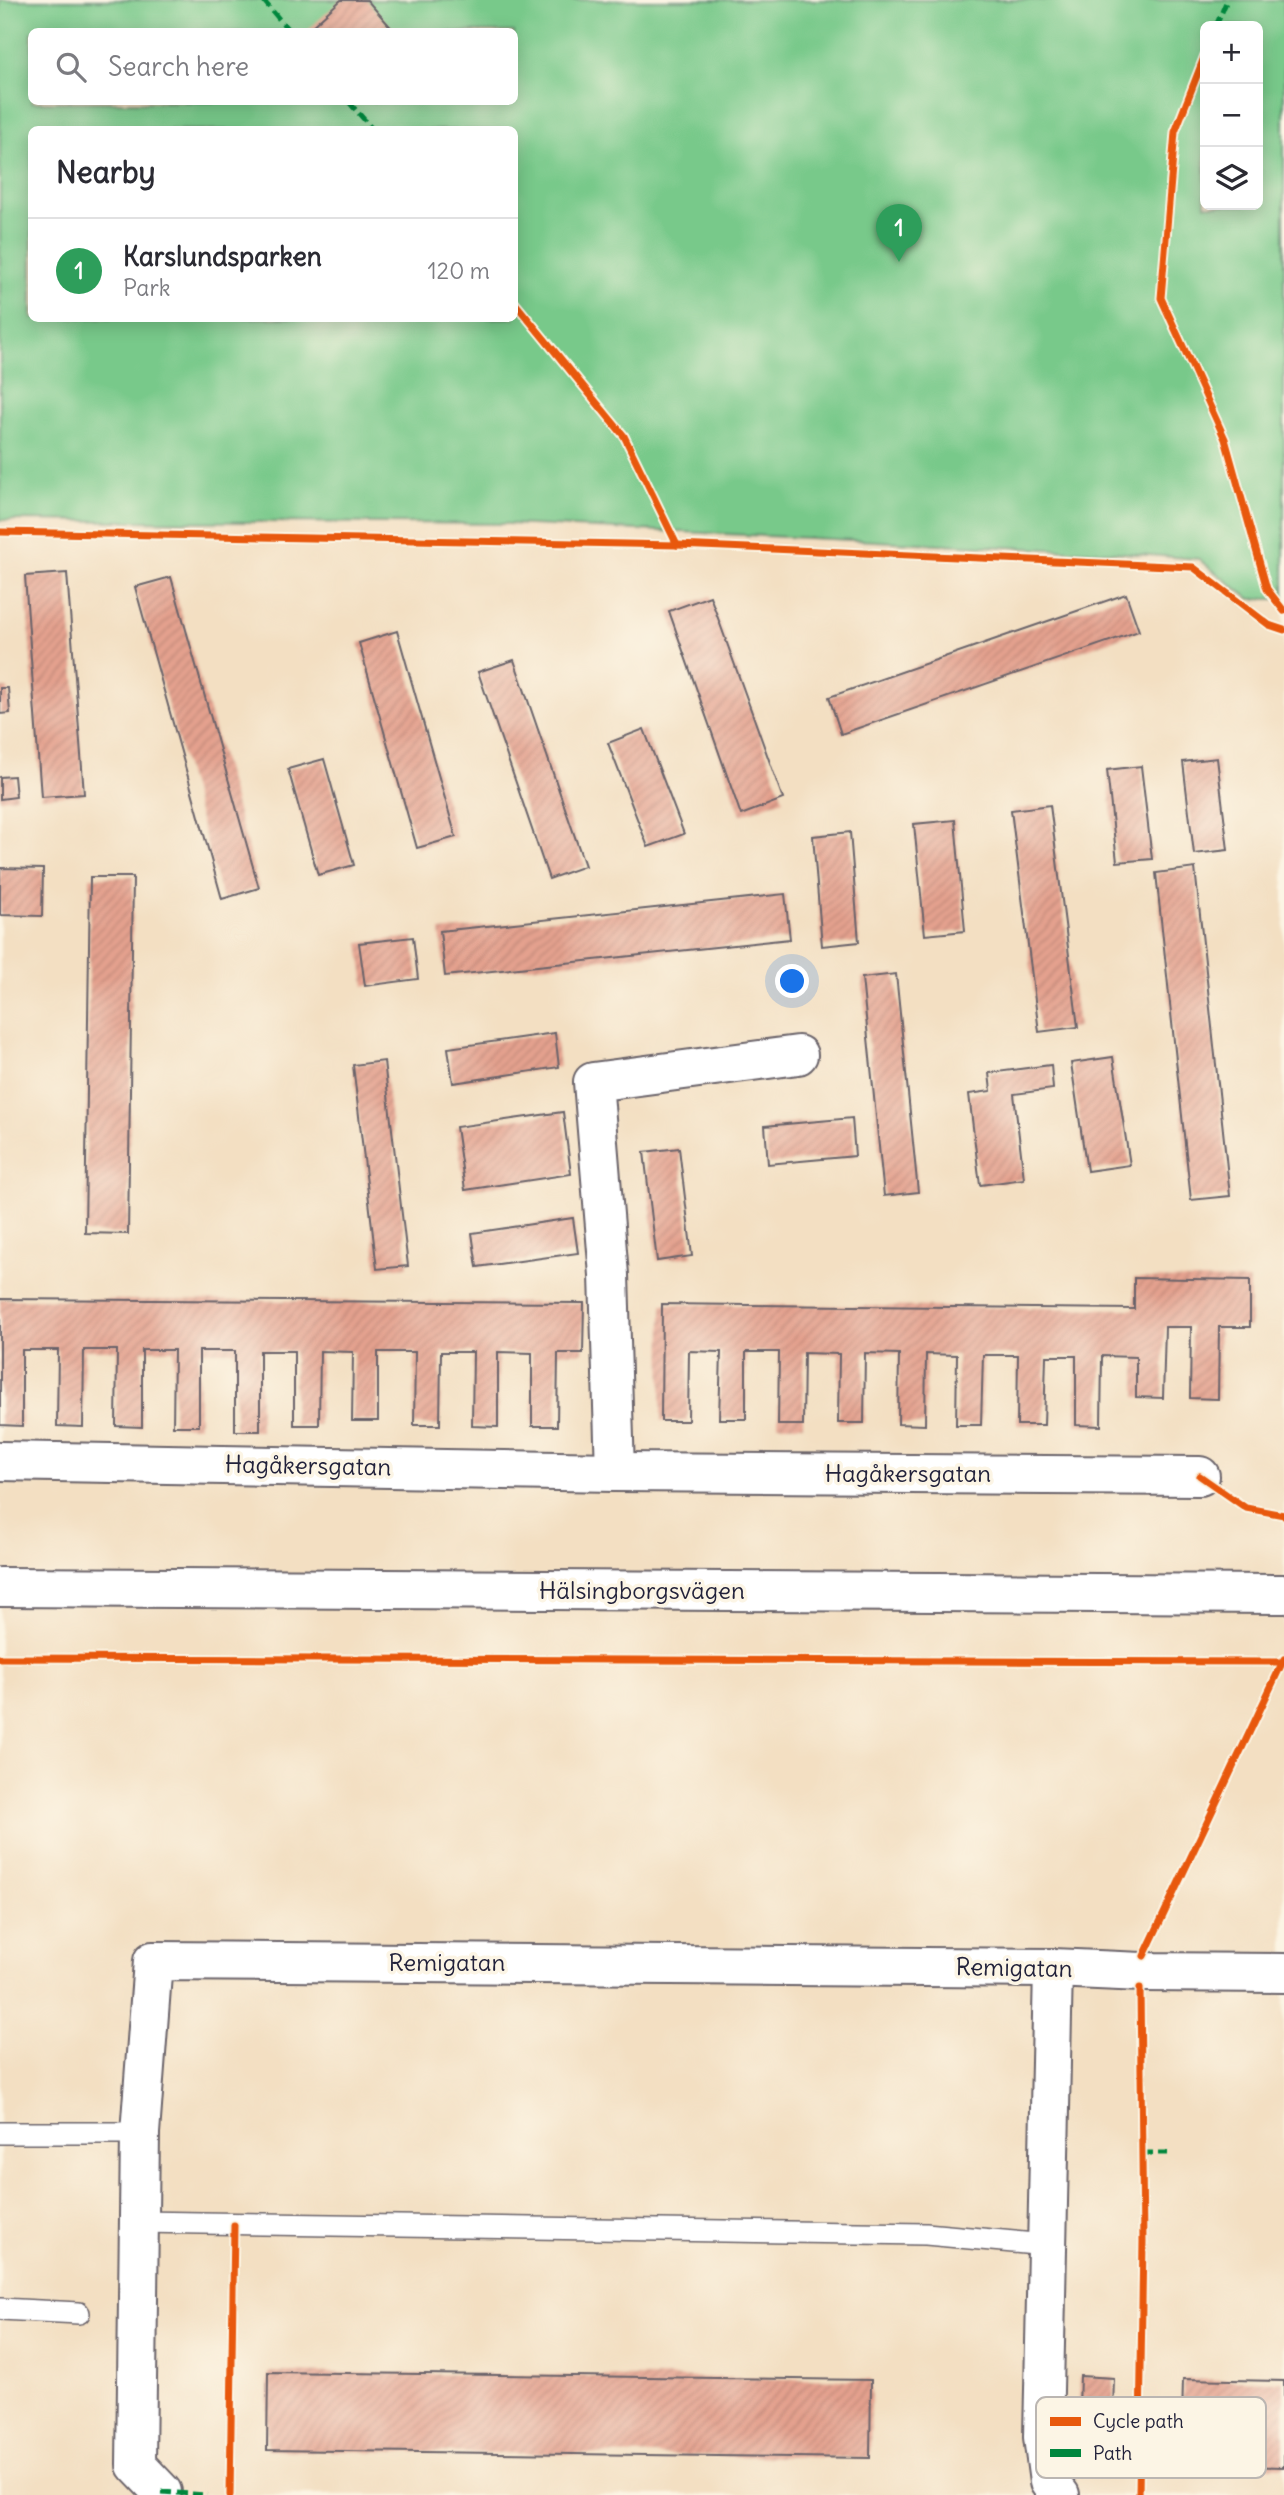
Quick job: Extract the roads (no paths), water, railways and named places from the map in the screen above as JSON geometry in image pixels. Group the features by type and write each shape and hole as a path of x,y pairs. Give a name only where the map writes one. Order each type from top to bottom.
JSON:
{"street":[{"path":"615,1472 609,1275 593,1082 798,1055"},
{"name":"Hagåkersgatan","path":"0,1461 615,1472 1200,1476"},
{"name":"Hälsingborgsvägen","path":"0,1587 1284,1594"},
{"name":"Remigatan","path":"162,2493 135,2465 140,2133 153,1961 1053,1968 1284,1973"},
{"path":"1044,2397 1053,1968"},
{"path":"1048,2478 1060,2495"}],"lane":[{"path":"0,2133 140,2133"},
{"path":"139,2222 926,2234 1046,2245"},
{"path":"0,2309 79,2313"}],"place":[{"name":"Karslundsparken","path":"899,262"}]}
